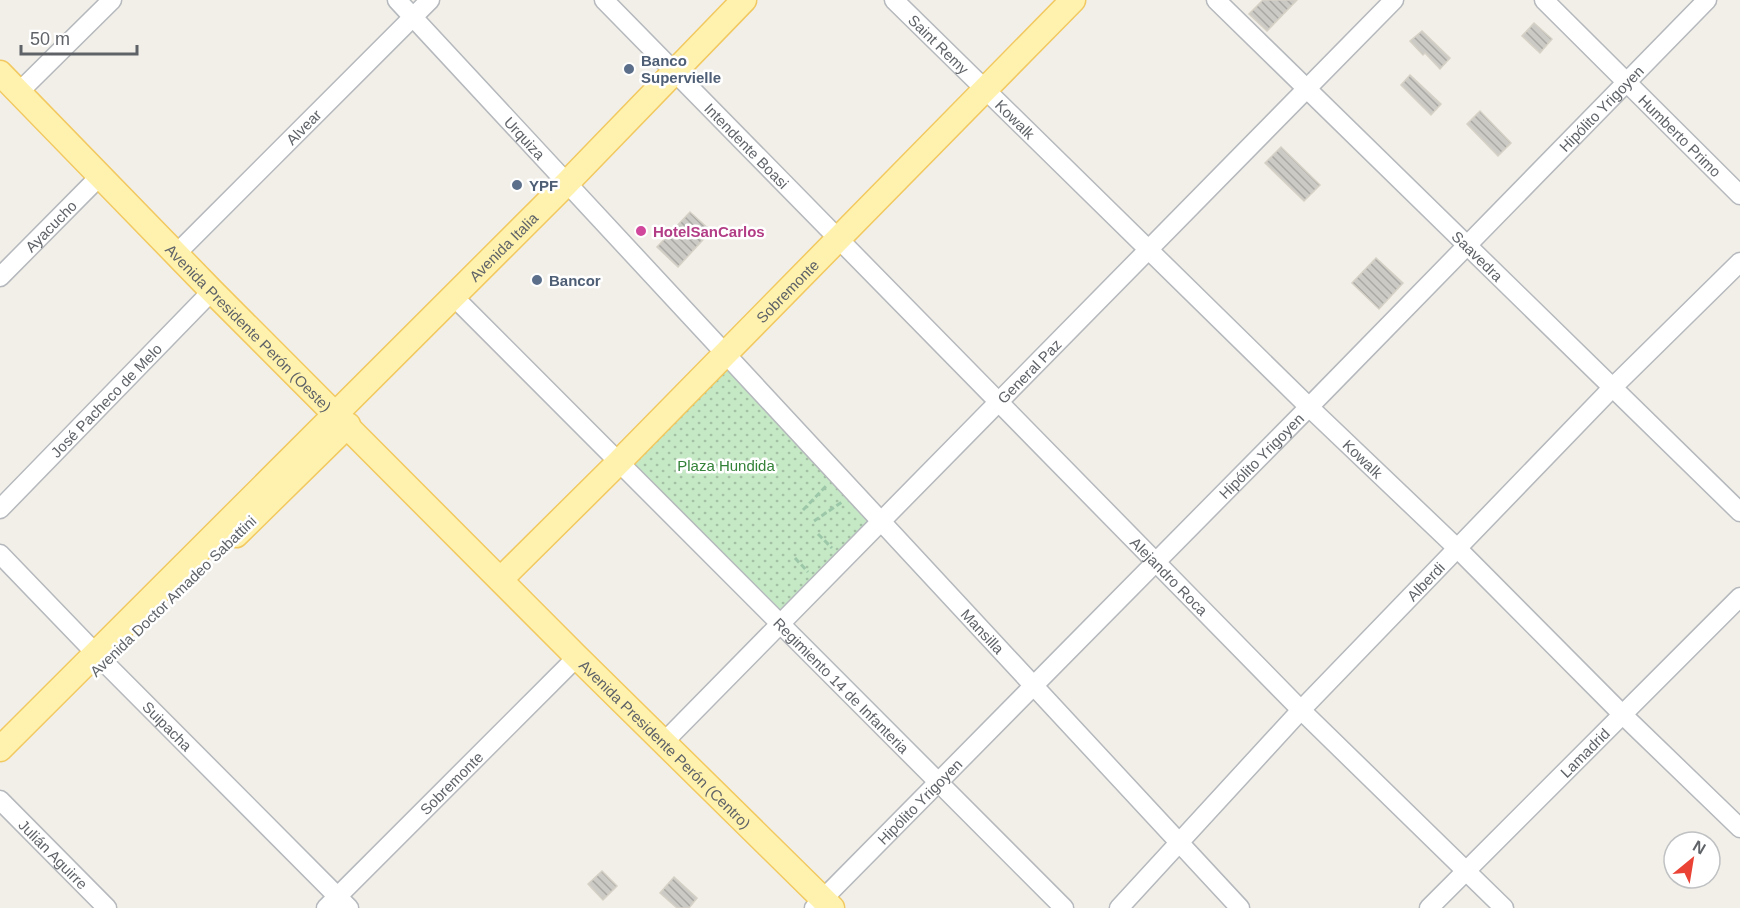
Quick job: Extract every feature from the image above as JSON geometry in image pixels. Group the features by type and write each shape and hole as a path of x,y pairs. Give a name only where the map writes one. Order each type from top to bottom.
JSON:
{"main road":[{"name":"Avenida Italia","path":"342,419 453,297 744,0"},
{"name":"Sobremonte","path":"501,579 1073,0"},
{"name":"Avenida Presidente Perón (Oeste)","path":"0,73 212,291 501,579"},
{"name":"Avenida Doctor Amadeo Sabattini","path":"0,748 100,658 342,419"},
{"name":"Avenida Presidente Perón (Centro)","path":"501,579 822,905"},
{"name":"Avenida Doctor Amadeo Sabattini","path":"0,768 100,658"}],"street":[{"path":"19,92 112,0"},
{"name":"Urquiza","path":"397,0 726,353"},
{"name":"Alvear","path":"176,254 430,0"},
{"name":"Intendente Boasi","path":"604,0 838,239"},
{"name":"Saint Remy","path":"894,0 986,89"},
{"name":"Saavedra","path":"1216,0 1740,512"},
{"name":"General Paz","path":"663,742 1000,403 1394,0"},
{"name":"Humberto Primo","path":"1544,0 1740,195"},
{"name":"Hipólito Yrigoyen","path":"822,905 938,782 1707,0"},
{"name":"Kowalk","path":"986,89 1309,407 1458,549 1623,715 1740,828"},
{"name":"Ayacucho","path":"0,277 101,175"},
{"name":"Alejandro Roca","path":"838,239 1302,711 1504,908"},
{"name":"Alberdi","path":"1119,908 1302,711 1613,387 1740,262"},
{"name":"José Pacheco de Melo","path":"0,509 212,291"},
{"name":"Regimiento 14 de Infanteria","path":"453,297 1064,908"},
{"name":"Mansilla","path":"726,353 1240,908"},
{"name":"Suipacha","path":"0,554 338,904"},
{"name":"Lamadrid","path":"1429,908 1740,597"},
{"name":"Sobremonte","path":"338,904 577,657"},
{"name":"Julián Aguirre","path":"0,800 107,908"}],"path":[{"path":"802,510 826,486"},
{"path":"814,521 842,502"},
{"path":"818,534 833,548"},
{"path":"795,558 809,572"}],"green space":[{"name":"Plaza Hundida","path":"726,368 871,520 782,613 629,463"}],"building":[{"path":"1263,0 1297,0 1267,31 1249,14"},
{"path":"1534,23 1552,39 1540,53 1522,36"},
{"path":"1422,31 1450,58 1440,69 1410,41"},
{"path":"1410,75 1441,104 1431,115 1401,85"},
{"path":"1480,111 1511,143 1498,156 1467,124"},
{"path":"1281,147 1320,185 1304,201 1265,163"},
{"path":"690,212 711,231 678,267 657,247"},
{"path":"1376,258 1403,283 1379,309 1352,283"},
{"path":"602,871 617,886 603,900 588,884"},
{"path":"674,877 697,898 689,908 677,908 660,893"}],"place":[{"name":"Banco Supervielle","path":"629,69"},
{"name":"YPF","path":"517,185"},
{"name":"HotelSanCarlos","path":"641,231"},
{"name":"Bancor","path":"537,280"}]}
